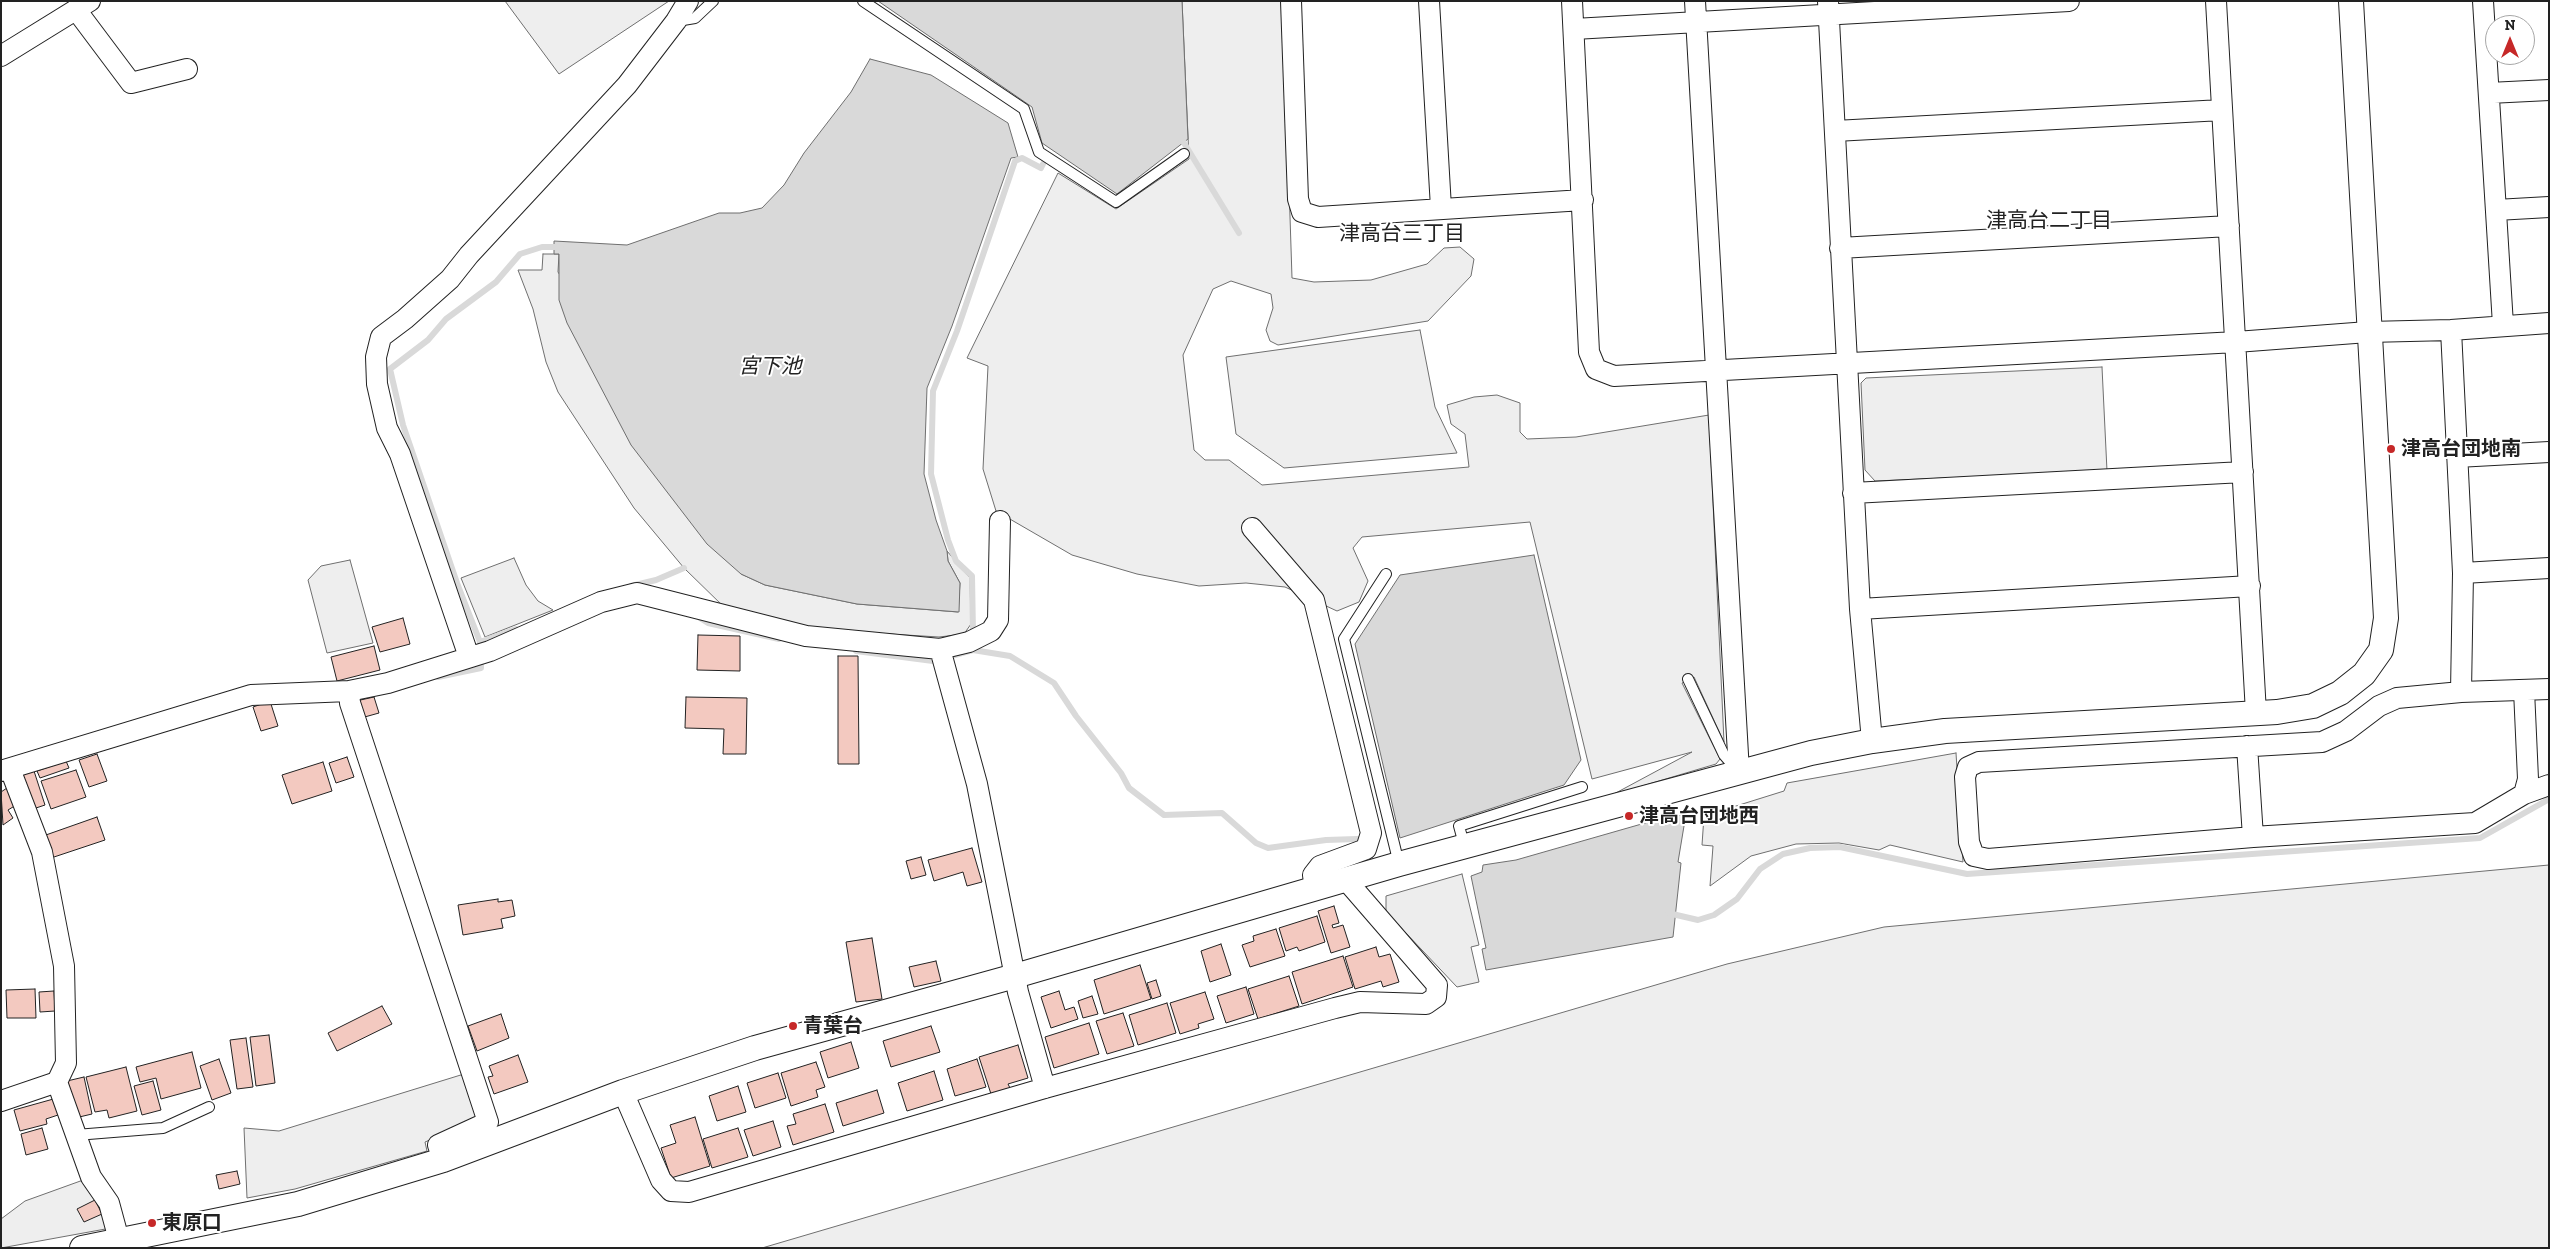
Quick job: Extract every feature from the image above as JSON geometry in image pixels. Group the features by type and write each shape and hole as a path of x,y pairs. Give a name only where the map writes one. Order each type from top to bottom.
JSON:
{"street":[{"path":"478,655 400,454 388,428 377,384 376,356 381,337 450,279 468,255 627,85 676,21 688,1"},
{"path":"1291,1 1298,198 1302,212 1318,217 1583,200"},
{"path":"1429,1 1441,208"},
{"path":"1572,1 1590,352 1596,369 1614,376 1846,361 2236,342 2368,332 2451,330 2549,323"},
{"path":"1695,1 1739,772"},
{"path":"1574,29 1696,24 1828,9 2069,1"},
{"path":"2216,1 2256,713"},
{"path":"82,1248 298,1204 442,1160 623,1092 755,1048 1015,976 1399,864 1465,848 1810,753 1872,741 1946,731 2038,724 2256,713 2313,706 2340,693 2364,674 2381,650 2386,618 2368,332 2351,1"},
{"path":"2483,1 2503,325"},
{"path":"1,56 84,6 131,83 187,69"},
{"path":"1828,9 1853,493 1860,609 1872,741"},
{"path":"2489,93 2549,90"},
{"path":"1835,131 2222,110"},
{"path":"2496,210 2549,207"},
{"path":"1840,248 2229,226"},
{"path":"2451,330 2463,573 2461,692"},
{"path":"2457,457 2549,452"},
{"path":"1853,493 2243,472"},
{"path":"119,1240 109,1204 91,1177 57,1082 66,1063 64,966 42,852 9,773 251,695 350,696 478,655 601,602 637,593 806,636 942,655 991,631 998,620 1000,521"},
{"path":"1252,528 1314,600 1371,833 1366,849 1320,866 1313,875 1316,889"},
{"path":"2463,573 2549,568"},
{"path":"1860,609 2250,586"},
{"path":"942,655 977,784 1015,976 1045,1088"},
{"path":"2549,689 2461,692 2397,698 2379,706 2346,731 2322,742 1979,762 1968,767 1965,778 1968,842 1974,856 1988,859 2253,837 2475,823 2524,794 2549,785"},
{"path":"2524,690 2528,779 2524,794"},
{"path":"350,696 488,1122 438,1145 442,1160"},
{"path":"2247,746 2253,837"},
{"path":"623,1092 661,1180 671,1191 689,1192 1045,1088 1351,1004 1360,1002 1426,1004 1436,997 1437,985 1346,880"},
{"path":"1,1100 57,1082"}],"lane":[{"path":"676,21 695,18 713,1"},
{"path":"863,1 1024,109 1039,152 1116,202 1184,154"},
{"path":"1386,574 1344,639 1399,864"},
{"path":"1688,679 1724,755 1739,772"},
{"path":"1465,848 1459,826 1582,787"},
{"path":"76,1135 163,1128 209,1107"}],"shaded area":[{"path":"505,1 669,1 559,74"},
{"path":"1182,1 1283,1 1292,278 1314,282 1371,280 1427,264 1444,248 1460,247 1474,259 1471,276 1428,321 1278,345 1270,341 1266,330 1273,308 1271,294 1231,281 1213,289 1183,355 1194,450 1205,460 1229,460 1262,485 1469,467 1465,434 1451,424 1447,405 1474,397 1497,395 1520,403 1520,432 1527,439 1576,437 1709,415 1724,742 1694,677 1682,683 1720,759 1716,764 1612,795 1692,752 1592,779 1530,522 1362,537 1353,548 1368,581 1359,602 1337,611 1285,587 1246,583 1199,586 1137,574 1072,555 996,511 983,469 988,366 967,358 1058,173 1116,209 1189,159"},
{"path":"543,254 559,254 558,272 741,574 765,585 857,604 958,612 960,583 948,561 947,551 970,578 971,624 964,634 939,637 807,629 725,608 684,568 634,508 558,392 546,362 533,309 518,270 542,270"},
{"path":"1420,330 1435,407 1457,453 1284,468 1236,434 1226,357"},
{"path":"2102,367 2107,471 1875,481 1865,470 1861,383 1866,378"},
{"path":"514,558 526,585 538,601 553,610 485,637 461,578"},
{"path":"350,560 373,643 327,653 308,580 321,566"},
{"path":"1956,753 1963,862 1890,845 1879,850 1839,843 1796,844 1751,856 1710,886 1713,846 1702,845 1704,816 1784,791 1787,783"},
{"path":"2549,865 2549,1248 762,1248 1727,964 1884,927"},
{"path":"1462,874 1479,945 1471,947 1479,982 1457,987 1386,912 1386,896"},
{"path":"464,1074 481,1119 425,1142 427,1151 295,1189 247,1198 244,1128 279,1131"},
{"path":"86,1179 111,1228 1,1248 1,1219 25,1201"}],"water":[{"path":"878,1 1182,1 1188,139 1117,194 1042,143 1032,107"},
{"name":"宮下池","path":"870,59 931,75 1008,123 1018,157 1011,158 952,326 927,388 924,474 936,520 947,551 948,561 960,583 959,612 857,604 765,585 741,574 707,544 631,445 567,323 559,300 559,254 554,254 554,241 627,245 719,213 740,213 762,208 784,185 804,153 851,92"},
{"path":"1534,555 1581,760 1564,785 1400,838 1355,644 1400,575"},
{"path":"1686,814 1678,862 1681,863 1673,937 1486,970 1482,949 1486,948 1471,876 1482,872 1483,865 1516,860 1659,819"}],"building":[{"path":"403,618 410,644 380,652 372,627"},
{"path":"698,635 740,636 740,671 697,670"},
{"path":"374,646 380,670 337,681 331,657"},
{"path":"838,656 858,656 859,764 838,764"},
{"path":"374,697 379,713 361,718 356,701"},
{"path":"686,697 747,698 746,754 723,754 724,729 685,728"},
{"path":"270,701 278,726 261,731 253,707"},
{"path":"97,754 107,781 89,787 79,760"},
{"path":"347,757 354,777 336,783 329,763"},
{"path":"66,761 69,768 40,778 37,771"},
{"path":"323,762 332,791 292,804 282,775"},
{"path":"76,770 86,797 51,809 41,781"},
{"path":"34,771 45,805 30,810 19,776"},
{"path":"10,786 21,802 8,810 13,818 3,825 1,792"},
{"path":"97,817 105,840 51,858 43,836"},
{"path":"972,848 982,882 967,886 963,872 934,881 928,860"},
{"path":"921,857 926,875 911,879 906,861"},
{"path":"498,899 498,902 512,900 515,916 501,919 503,928 463,935 458,905"},
{"path":"1334,906 1339,923 1332,925 1333,928 1343,925 1350,947 1331,953 1318,911"},
{"path":"1317,916 1325,942 1299,951 1297,947 1286,951 1279,928"},
{"path":"1276,929 1285,956 1250,967 1242,945 1254,941 1253,936"},
{"path":"872,938 882,999 856,1002 846,942"},
{"path":"1221,944 1231,975 1210,982 1201,951"},
{"path":"1376,947 1379,957 1390,954 1399,982 1383,987 1381,981 1355,989 1345,957"},
{"path":"1343,956 1353,987 1302,1004 1292,972"},
{"path":"936,961 941,981 914,987 909,967"},
{"path":"1140,965 1151,999 1104,1014 1094,980"},
{"path":"1289,976 1299,1006 1258,1019 1248,989"},
{"path":"1156,980 1161,996 1152,999 1147,983"},
{"path":"1246,987 1254,1014 1226,1023 1217,996"},
{"path":"35,989 36,1018 7,1018 6,990"},
{"path":"54,991 55,1011 40,1012 39,992"},
{"path":"1059,991 1065,1010 1074,1007 1078,1019 1051,1028 1041,997"},
{"path":"1205,992 1214,1019 1198,1024 1199,1028 1180,1034 1170,1003"},
{"path":"1092,996 1098,1014 1083,1018 1078,1001"},
{"path":"1167,1003 1176,1033 1138,1045 1129,1015"},
{"path":"382,1006 392,1024 337,1051 328,1033"},
{"path":"1123,1013 1134,1046 1107,1054 1096,1021"},
{"path":"501,1014 509,1038 477,1051 468,1026"},
{"path":"1089,1023 1099,1054 1054,1068 1045,1037"},
{"path":"931,1026 940,1052 891,1067 883,1041"},
{"path":"269,1035 275,1083 256,1086 250,1037"},
{"path":"246,1038 253,1087 237,1089 230,1040"},
{"path":"851,1042 859,1068 828,1078 820,1052"},
{"path":"1018,1045 1028,1078 1008,1084 1010,1088 991,1094 979,1057"},
{"path":"192,1052 201,1088 161,1099 156,1078 140,1082 136,1067"},
{"path":"518,1055 528,1082 494,1094 488,1077 493,1076 489,1066"},
{"path":"219,1059 231,1093 212,1100 200,1066"},
{"path":"977,1059 986,1087 955,1096 947,1069"},
{"path":"816,1062 825,1087 816,1090 818,1097 791,1106 781,1073"},
{"path":"126,1067 137,1111 109,1118 107,1110 95,1112 86,1077"},
{"path":"934,1071 943,1100 907,1111 898,1083"},
{"path":"778,1073 786,1098 755,1108 747,1083"},
{"path":"84,1077 92,1114 75,1118 67,1081"},
{"path":"153,1081 161,1110 142,1115 134,1086"},
{"path":"738,1086 746,1112 717,1121 709,1096"},
{"path":"877,1090 884,1113 843,1126 836,1103"},
{"path":"57,1098 61,1114 46,1119 47,1124 20,1131 14,1110"},
{"path":"825,1104 834,1132 793,1145 787,1126 796,1124 793,1114"},
{"path":"695,1117 710,1166 671,1178 661,1148 676,1143 670,1125"},
{"path":"773,1121 781,1147 753,1156 744,1130"},
{"path":"42,1128 48,1149 26,1155 21,1134"},
{"path":"738,1128 748,1157 712,1168 703,1139"},
{"path":"237,1171 240,1184 219,1189 216,1175"},
{"path":"95,1200 102,1214 84,1222 77,1209"}],"waterway":[{"path":"1181,138 1239,233"},
{"path":"973,633 972,576 956,561 948,540 931,474 933,391 957,331 1015,161 1022,158 1041,168 1043,164"},
{"path":"480,642 457,583 403,425 390,369 428,340 446,319 496,282 520,254 542,247 561,247"},
{"path":"631,586 656,580 684,568"},
{"path":"700,618 708,623 779,639"},
{"path":"438,677 481,668 480,642 516,629"},
{"path":"856,651 933,661 973,650 1010,656 1054,683 1076,716 1121,773 1129,788 1164,815 1222,813 1256,843 1268,848 1326,840 1357,839"},
{"path":"1668,913 1698,920 1714,915 1737,899 1760,869 1783,854 1810,848 1840,847 1967,874 2480,838 2549,799"}],"place":[{"name":"津高台団地南","path":"2391,449"},
{"name":"津高台団地西","path":"1629,816"},
{"name":"青葉台","path":"793,1026"},
{"name":"東原口","path":"152,1223"}],"district":[{"name":"津高台二丁目","path":"2049,221"},
{"name":"津高台三丁目","path":"1402,234"}]}
